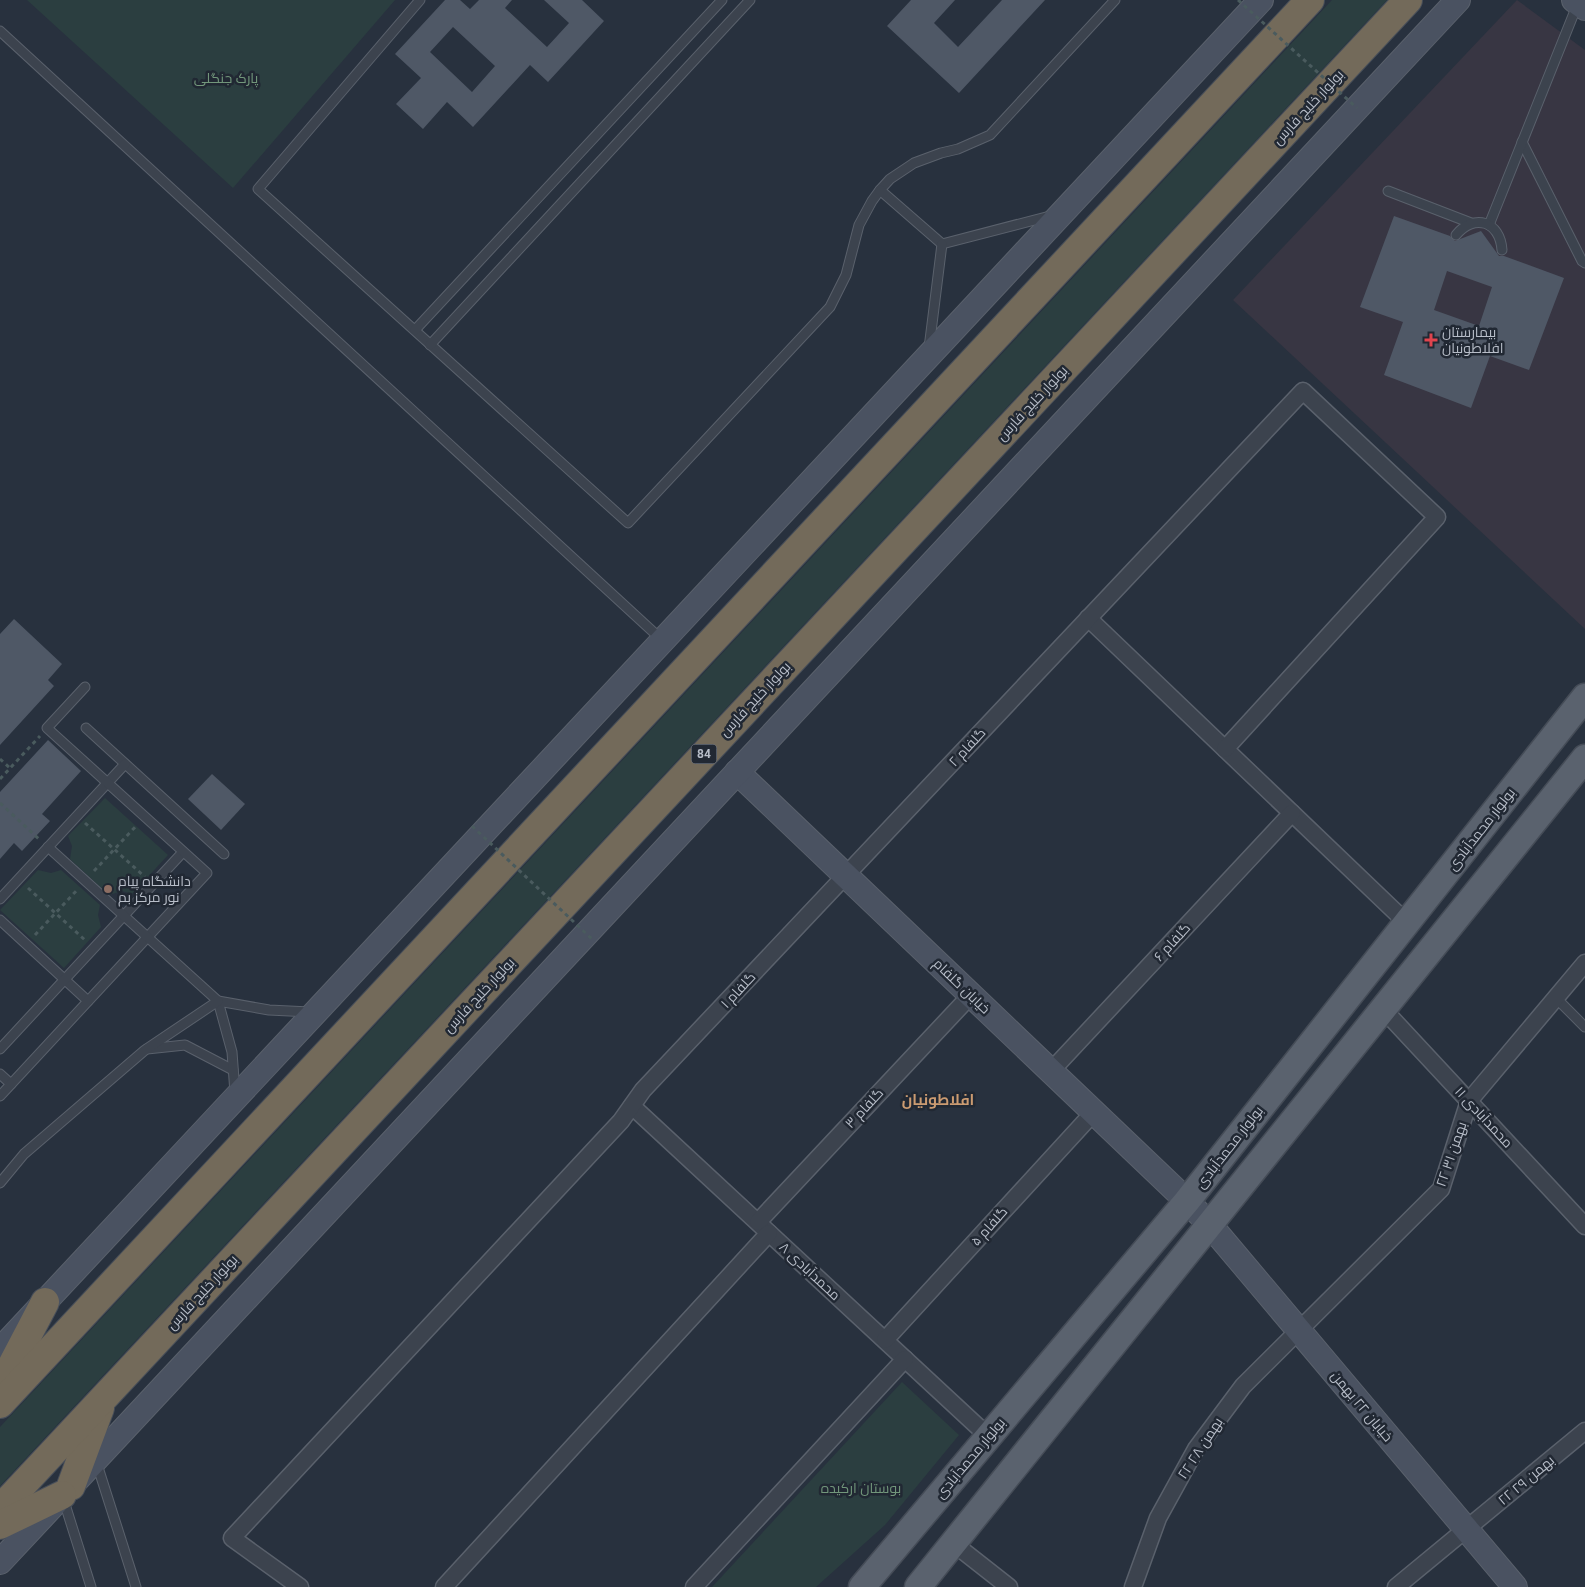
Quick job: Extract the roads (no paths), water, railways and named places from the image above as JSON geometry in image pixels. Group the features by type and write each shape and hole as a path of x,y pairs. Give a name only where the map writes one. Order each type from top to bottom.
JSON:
{"highway":[{"path":"0,1404 1310,0"},
{"name":"بولوار خلیج فارس","path":"0,1509 1408,0"},
{"path":"0,1388 46,1302"},
{"path":"0,1525 67,1491 105,1396"}],"main road":[{"name":"بولوار محمدآبادی","path":"862,1587 1187,1200 1585,697"},
{"path":"918,1587 1383,1009 1583,765"}],"street":[{"path":"0,1350 1260,0"},
{"path":"0,1562 1458,0"},
{"path":"1351,61 1378,86"},
{"name":"گلفام ۲","path":"846,876 1302,391 1437,517 1225,749"},
{"path":"1088,618 1407,923"},
{"name":"خیابان گلفام","path":"737,772 1187,1200 1210,1225"},
{"name":"گلفام ۶","path":"1051,1071 1292,813"},
{"name":"گلفام ۱","path":"300,1587 232,1538 621,1121 643,1090 846,876"},
{"name":"۲۲ بهمن ۳۱","path":"1299,1331 1440,1189 1469,1101 1585,963"},
{"name":"گلفام ۳","path":"444,1587 971,994"},
{"name":"محمدآبادی ۱۱","path":"1383,1009 1585,1226"},
{"name":"محمدآبادی ۸","path":"632,1106 989,1437"},
{"name":"گلفام ۵","path":"885,1340 1094,1112"},
{"name":"خیابان ۲۲ بهمن","path":"1210,1225 1515,1587"},
{"name":"۲۲ بهمن ۲۸","path":"1133,1587 1158,1518 1196,1449 1243,1386 1299,1331"},
{"path":"694,1587 905,1359"},
{"name":"۲۲ بهمن ۲۹","path":"1396,1587 1585,1431"},
{"path":"953,1543 1009,1587"}],"lane":[{"path":"420,0 258,189 628,523 830,307 846,275 859,225 872,201 890,179 914,163 941,153 958,150 990,135 1115,0"},
{"path":"415,330 722,0"},
{"path":"430,344 750,0"},
{"path":"1489,225 1579,4"},
{"path":"0,30 662,641"},
{"path":"1522,142 1582,261 1585,263"},
{"path":"880,190 942,244"},
{"path":"1388,191 1471,223"},
{"path":"942,244 1061,214"},
{"path":"1456,235 1462,228 1471,223 1480,222 1489,225 1497,231 1501,240 1502,250"},
{"path":"928,357 942,244"},
{"path":"0,1096 207,873 47,728 85,687"},
{"path":"86,728 224,854"},
{"path":"0,899 125,764"},
{"path":"48,847 218,1002 232,1052 235,1098"},
{"path":"0,1049 183,852"},
{"path":"0,920 88,1001"},
{"path":"1556,998 1585,1027"},
{"path":"0,1183 24,1154 145,1050 218,1002 269,1010 315,1012"},
{"path":"145,1050 185,1045 233,1070"},
{"path":"0,1074 11,1084"},
{"path":"96,1459 136,1587"},
{"path":"67,1491 91,1587"}],"place":[{"name":"بیمارستان افلاطونیان","path":"1431,340"},
{"name":"دانشگاه پیام نور مرکز بم","path":"108,889"}],"district":[{"name":"افلاطونیان","path":"938,1100"}],"park label":[{"name":"پارک جنگلی","path":"226,78"},
{"name":"بوستان ارکیده","path":"861,1488"}]}
